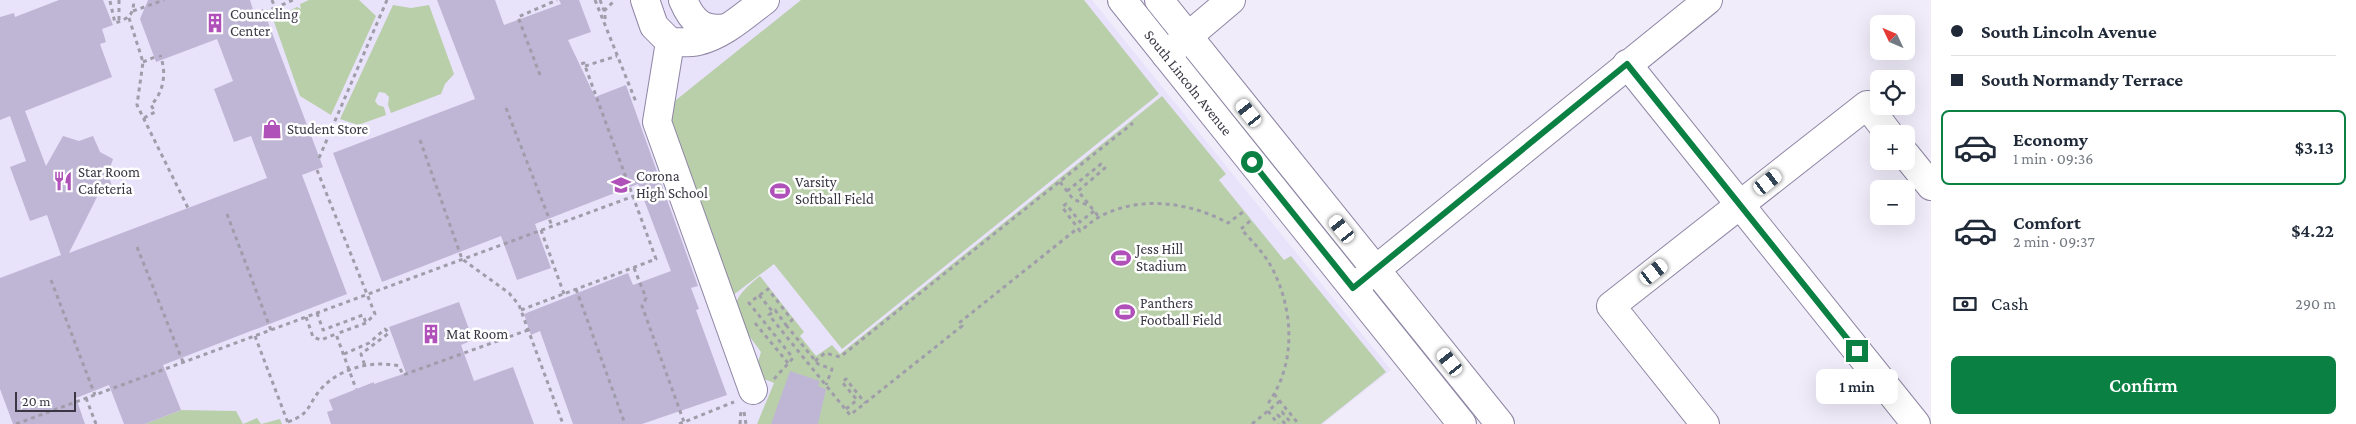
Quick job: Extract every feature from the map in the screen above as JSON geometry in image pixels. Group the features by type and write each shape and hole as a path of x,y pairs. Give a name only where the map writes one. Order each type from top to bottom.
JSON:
{"main road":[{"path":"645,0 654,26 670,42 697,42 726,28 765,0"},
{"path":"683,0 694,20 712,30 726,28"},
{"name":"South Lincoln Avenue","path":"1122,0 1462,424"},
{"name":"South Lincoln Avenue","path":"1159,0 1500,424"},
{"path":"1166,55 1231,0"},
{"path":"1353,288 1708,0"},
{"path":"670,42 658,122 753,390"},
{"path":"1627,64 1916,424"},
{"path":"1705,424 1611,306 1866,106 1882,125"},
{"path":"1915,166 1931,186"}],"path":[{"path":"119,0 119,22"},
{"path":"104,2 110,1 115,23 129,18 133,11 134,0"},
{"path":"133,11 164,0"},
{"path":"272,0 275,8"},
{"path":"264,12 293,0"},
{"path":"319,158 387,0"},
{"path":"540,75 518,17 557,0"},
{"path":"595,0 637,106"},
{"path":"600,0 604,11 604,24"},
{"path":"604,11 615,0"},
{"path":"129,18 143,62 137,105 188,208"},
{"path":"144,118 155,112 151,105 159,96 163,83 163,67 160,55"},
{"path":"585,66 617,56"},
{"path":"143,62 155,57"},
{"path":"520,310 656,260 584,63 580,64"},
{"path":"506,108 552,226"},
{"path":"815,361 825,353 840,357 1133,123"},
{"path":"420,140 462,259 509,293 520,310 563,424"},
{"path":"1067,191 1102,164 1105,168 1078,190 1100,217"},
{"path":"306,317 313,337 321,340 366,323 375,314 317,170"},
{"path":"1060,182 1073,198 1090,206"},
{"path":"16,424 634,196"},
{"path":"1094,211 1080,222 1066,204 1062,207 1080,231 1100,217 1138,205 1180,205 1203,211 1228,223 1243,212"},
{"path":"226,214 271,330"},
{"path":"1250,221 1241,229 1271,267 1282,290 1290,328 1287,355 1274,394 1266,406"},
{"path":"773,312 769,315 850,414 962,326 959,323 1078,228"},
{"path":"541,230 564,294"},
{"path":"137,247 183,362"},
{"path":"634,268 646,298 642,306 684,422"},
{"path":"51,280 95,395"},
{"path":"576,289 625,424"},
{"path":"786,324 792,320 768,289 750,303 788,352"},
{"path":"759,295 773,312 775,310 815,361 832,370 826,385"},
{"path":"317,313 323,330 363,315 366,323"},
{"path":"760,328 788,362"},
{"path":"344,354 369,343 385,329 389,333 361,354 365,366"},
{"path":"255,336 288,423 304,416 321,389 350,370 365,366 387,364 399,366 403,375 528,330"},
{"path":"336,334 356,389"},
{"path":"846,410 857,400 842,382 846,379 865,403"},
{"path":"1274,394 1297,422 1293,424 1282,412 1278,415 1285,424"},
{"path":"86,398 96,424"},
{"path":"1252,424 1280,401"},
{"path":"1268,411 1278,424"}],"shaded area":[{"name":"Corona High School","path":"0,0 1092,0 1391,370 1323,424 0,424"}],"green space":[{"path":"309,0 359,0 376,16 331,115 300,96 273,19 297,7 301,9 300,4"},
{"path":"801,0 1084,0 1159,94 842,349 774,264 732,296 666,108"},
{"path":"393,5 411,8 429,5 454,74 445,84 441,94 391,113 388,105 389,97 385,93 379,92 375,101 378,105 384,107 386,115 358,125 340,119"},
{"name":"Jess Hill Stadium","path":"1162,96 1226,174 1219,180 1284,260 1291,256 1386,372 1321,424 757,424 774,383 754,375 761,352 739,321 736,305 739,296 760,276 804,332 800,336 816,356 832,345 840,354"},
{"path":"181,410 236,411 243,424 145,424"},
{"path":"257,418 261,424 243,424"},
{"path":"280,419 282,424 261,424"}],"building":[{"path":"59,0 103,0 113,25 102,29 106,42 100,44 112,77 25,111 46,166 63,136 79,141 93,136 100,152 113,159 108,174 113,189 98,195 69,253 267,178 251,136 234,142 214,89 233,81 217,39 156,62 140,19 148,0 250,0 254,13 263,9 323,167 302,175 347,294 163,365 181,410 145,424 124,424 109,385 76,398 85,424 13,424 0,389 0,278 61,255 47,215 30,221 10,167 26,161 10,116 0,120 0,17 14,13 15,17"},
{"path":"437,0 495,0 504,25 561,4 559,0 579,0 591,32 568,40 595,97 626,85 698,286 691,288 699,309 696,310 727,395 642,424 573,424 540,331 531,335 524,314 628,273 633,285 671,271 638,184 535,224 551,268 517,280 501,236 382,282 333,153 475,99"},
{"path":"459,302 473,340 461,345 474,381 513,367 534,424 331,424 327,412 333,410 329,400 374,382 374,384 406,373 389,327"},
{"path":"790,371 820,381 818,386 826,389 818,424 771,424"}],"place":[{"name":"Counceling Center","path":"215,23"},
{"name":"Student Store","path":"272,129"},
{"name":"Star Room Cafeteria","path":"63,181"},
{"name":"Corona High School","path":"621,185"},
{"name":"Varsity Softball Field","path":"780,191"},
{"name":"Jess Hill Stadium","path":"1121,258"},
{"name":"Panthers Football Field","path":"1125,312"},
{"name":"Mat Room","path":"431,334"}],"route":[{"path":"1252,162 1353,288 1627,64 1857,351"}]}
